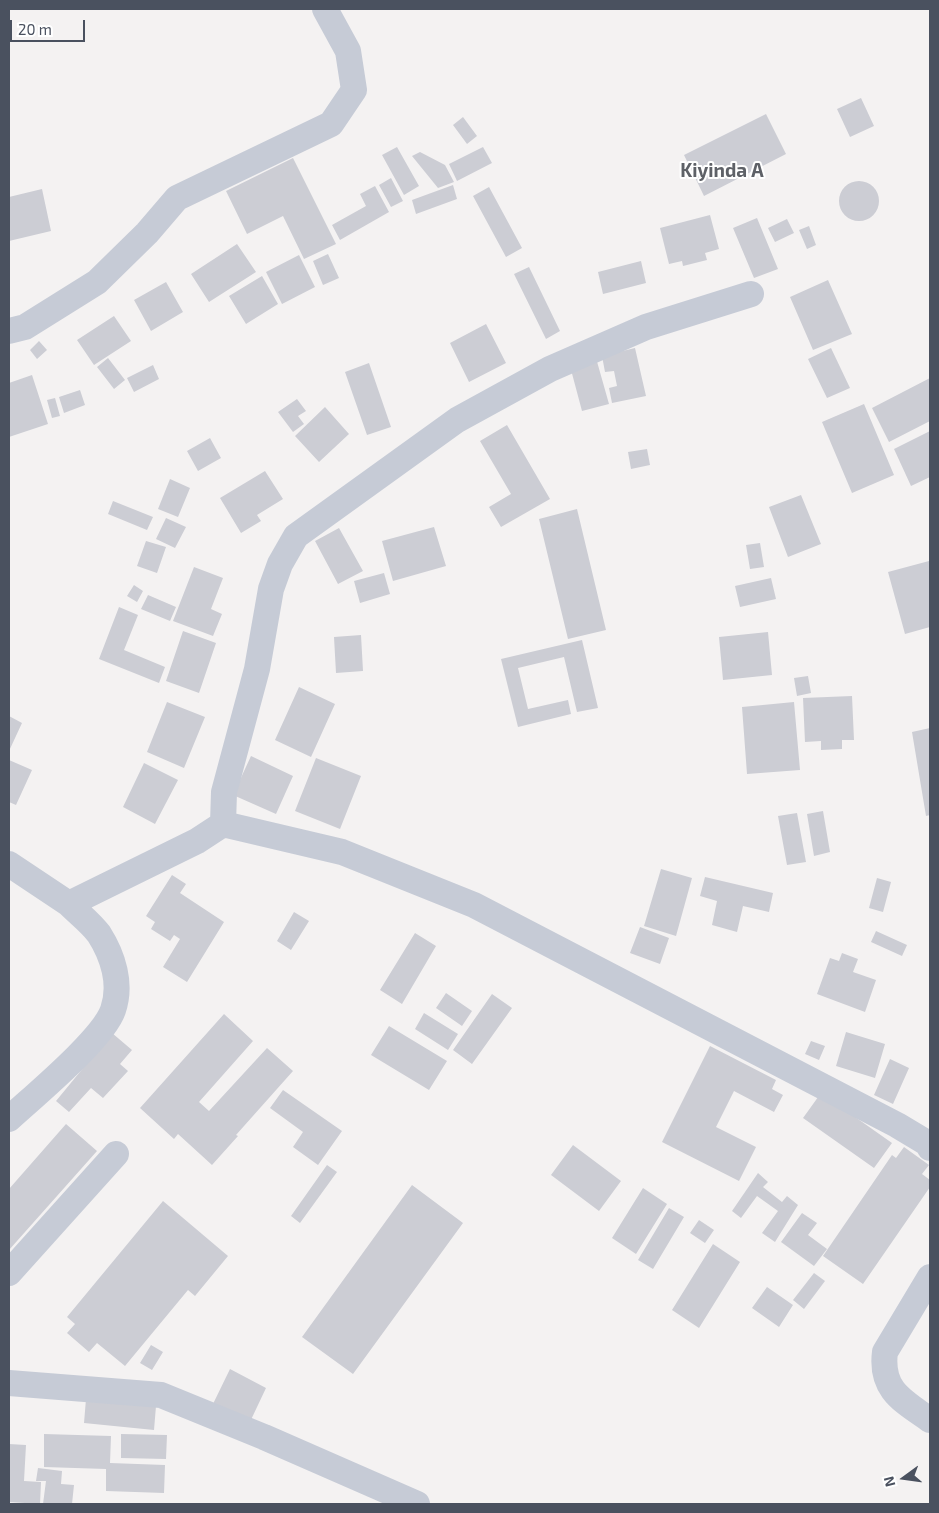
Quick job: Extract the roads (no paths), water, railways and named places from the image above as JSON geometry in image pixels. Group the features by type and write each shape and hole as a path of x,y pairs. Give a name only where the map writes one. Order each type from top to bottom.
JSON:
{"street":[{"path":"9,331 25,327 96,282 147,233 177,198 331,124 354,90 348,51 325,9"},
{"path":"223,824 224,792 257,669 271,588 280,564 296,536 458,420 550,369 646,327 751,294"},
{"path":"69,904 197,841 223,824 342,852 474,906 897,1125 927,1143 930,1148"},
{"path":"9,864 69,904 98,933 111,958 117,989 113,1011 107,1022 68,1064 9,1120"},
{"path":"9,1273 116,1154"},
{"path":"930,1277 885,1352 883,1366 887,1379 897,1396 930,1420"},
{"path":"9,1383 72,1386 162,1395 282,1444 417,1504"}],"district":[{"name":"Kiyinda A","path":"722,171"}]}
